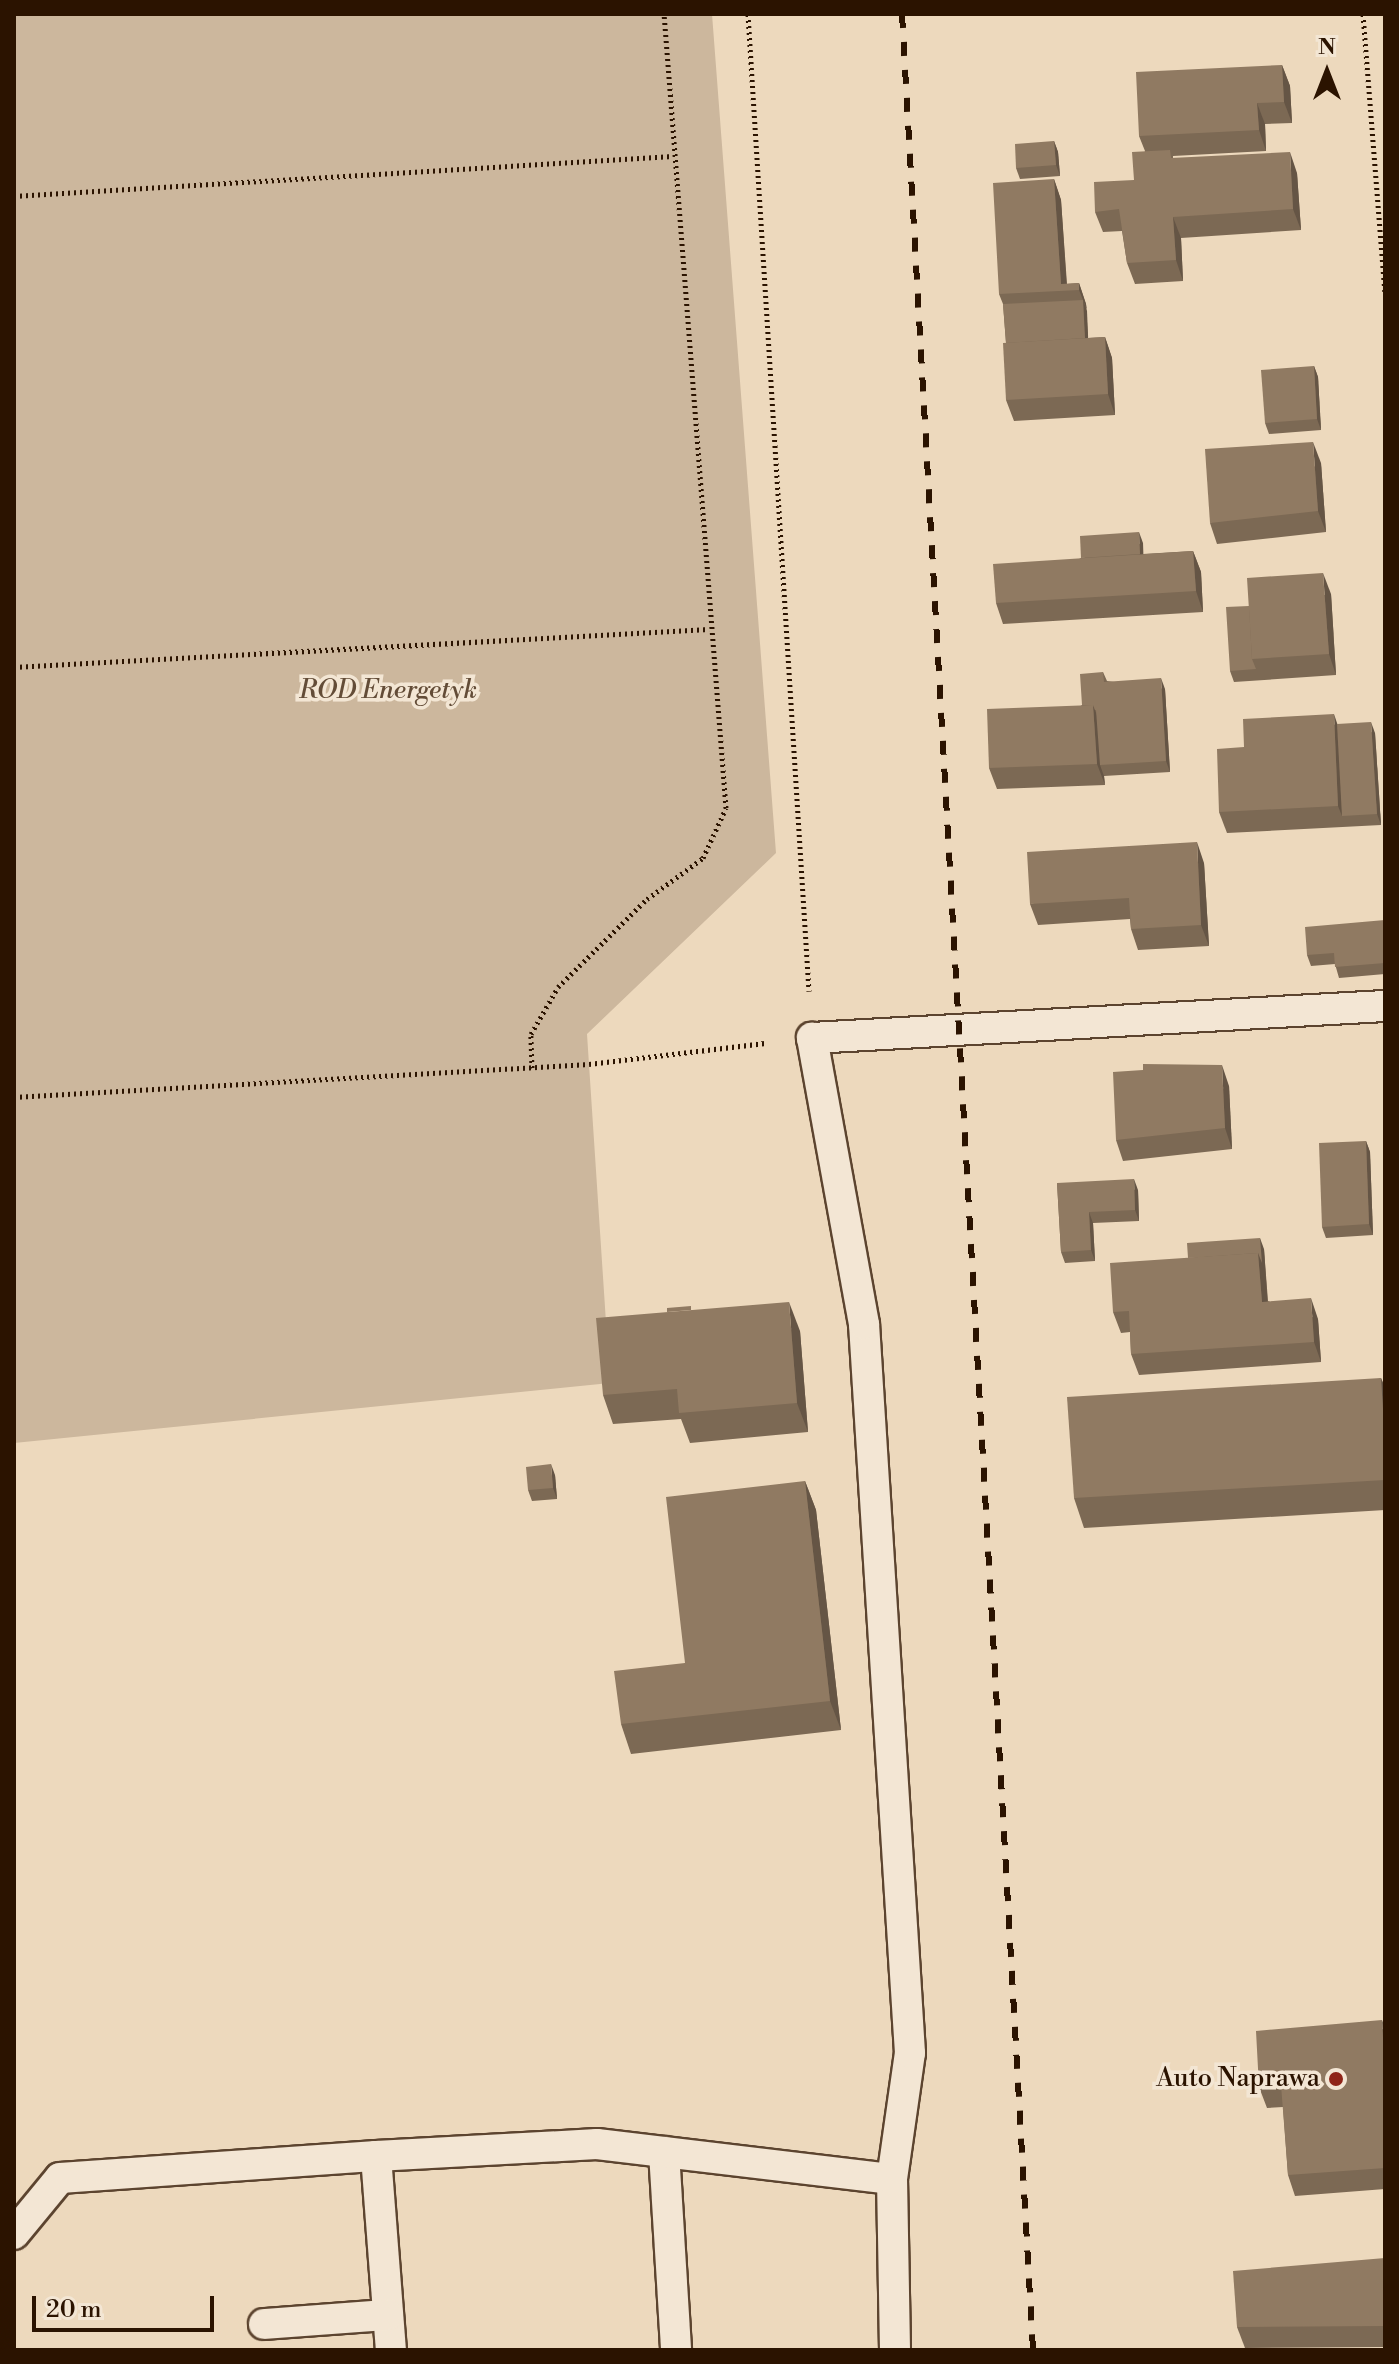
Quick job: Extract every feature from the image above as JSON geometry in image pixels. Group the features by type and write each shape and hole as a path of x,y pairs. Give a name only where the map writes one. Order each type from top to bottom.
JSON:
{"lane":[{"path":"895,2350 892,2179 910,2053 864,1324 812,1038 1385,1006"},
{"path":"14,2234 60,2178 376,2156 597,2144 892,2179"},
{"path":"664,2152 676,2350"},
{"path":"376,2156 391,2350"},
{"path":"264,2324 388,2315"}],"path":[{"path":"532,1068 531,1034 558,987 647,899 703,858 726,808 709,629 664,14"},
{"path":"14,1097 532,1068 812,1038 748,14"},
{"path":"1363,14 1385,293"},
{"path":"14,196 673,156"},
{"path":"14,667 709,629"}],"green space":[{"name":"ROD Energetyk","path":"14,14 712,14 776,853 587,1034 610,1383 14,1443"}],"building":[{"path":"1282,65 1284,102 1257,103 1259,130 1139,136 1136,72"},
{"path":"1054,141 1056,165 1016,168 1015,144"},
{"path":"1170,150 1171,158 1290,152 1293,209 1173,217 1176,260 1127,263 1119,209 1095,212 1094,182 1134,180 1132,152"},
{"path":"1054,179 1061,284 1079,283 1079,290 999,294 993,183"},
{"path":"1083,300 1085,338 1006,343 1003,304"},
{"path":"1105,337 1108,394 1006,400 1003,343"},
{"path":"1314,366 1317,419 1265,423 1261,370"},
{"path":"1313,442 1318,511 1210,523 1205,449"},
{"path":"1139,532 1140,554 1081,558 1080,536"},
{"path":"1193,551 1196,591 996,603 993,564"},
{"path":"1323,573 1329,654 1252,659 1247,578"},
{"path":"1249,606 1252,659 1256,669 1230,671 1226,607"},
{"path":"1103,672 1104,682 1161,678 1166,761 1100,765 1096,710 1093,705 1082,705 1080,674"},
{"path":"1093,705 1097,764 989,768 987,709"},
{"path":"1334,714 1338,806 1219,812 1217,749 1244,747 1243,719"},
{"path":"1371,722 1377,814 1342,816 1337,724"},
{"path":"1197,842 1201,925 1131,929 1129,898 1030,904 1027,852"},
{"path":"1385,920 1385,963 1335,967 1334,953 1307,955 1305,927"},
{"path":"1143,1064 1222,1065 1225,1128 1116,1140 1113,1072 1143,1070"},
{"path":"1366,1141 1369,1224 1322,1227 1319,1143"},
{"path":"1134,1179 1135,1210 1089,1212 1091,1250 1061,1252 1057,1183"},
{"path":"1260,1238 1262,1263 1258,1253 1188,1258 1187,1243"},
{"path":"1258,1253 1262,1302 1311,1298 1314,1342 1131,1354 1129,1311 1113,1312 1110,1263"},
{"path":"789,1302 797,1403 679,1413 677,1389 603,1395 596,1318"},
{"path":"691,1306 691,1310 667,1312 667,1308"},
{"path":"1381,1378 1385,1480 1074,1498 1067,1397"},
{"path":"551,1464 553,1488 528,1490 526,1467"},
{"path":"805,1481 830,1701 621,1724 614,1671 685,1663 666,1497"},
{"path":"1382,2020 1385,2168 1288,2175 1281,2085 1259,2087 1256,2031"},
{"path":"1385,2258 1385,2326 1237,2327 1233,2271"}],"railway":[{"path":"902,14 1033,2350"}],"place":[{"name":"Auto Naprawa","path":"1336,2079"}]}
